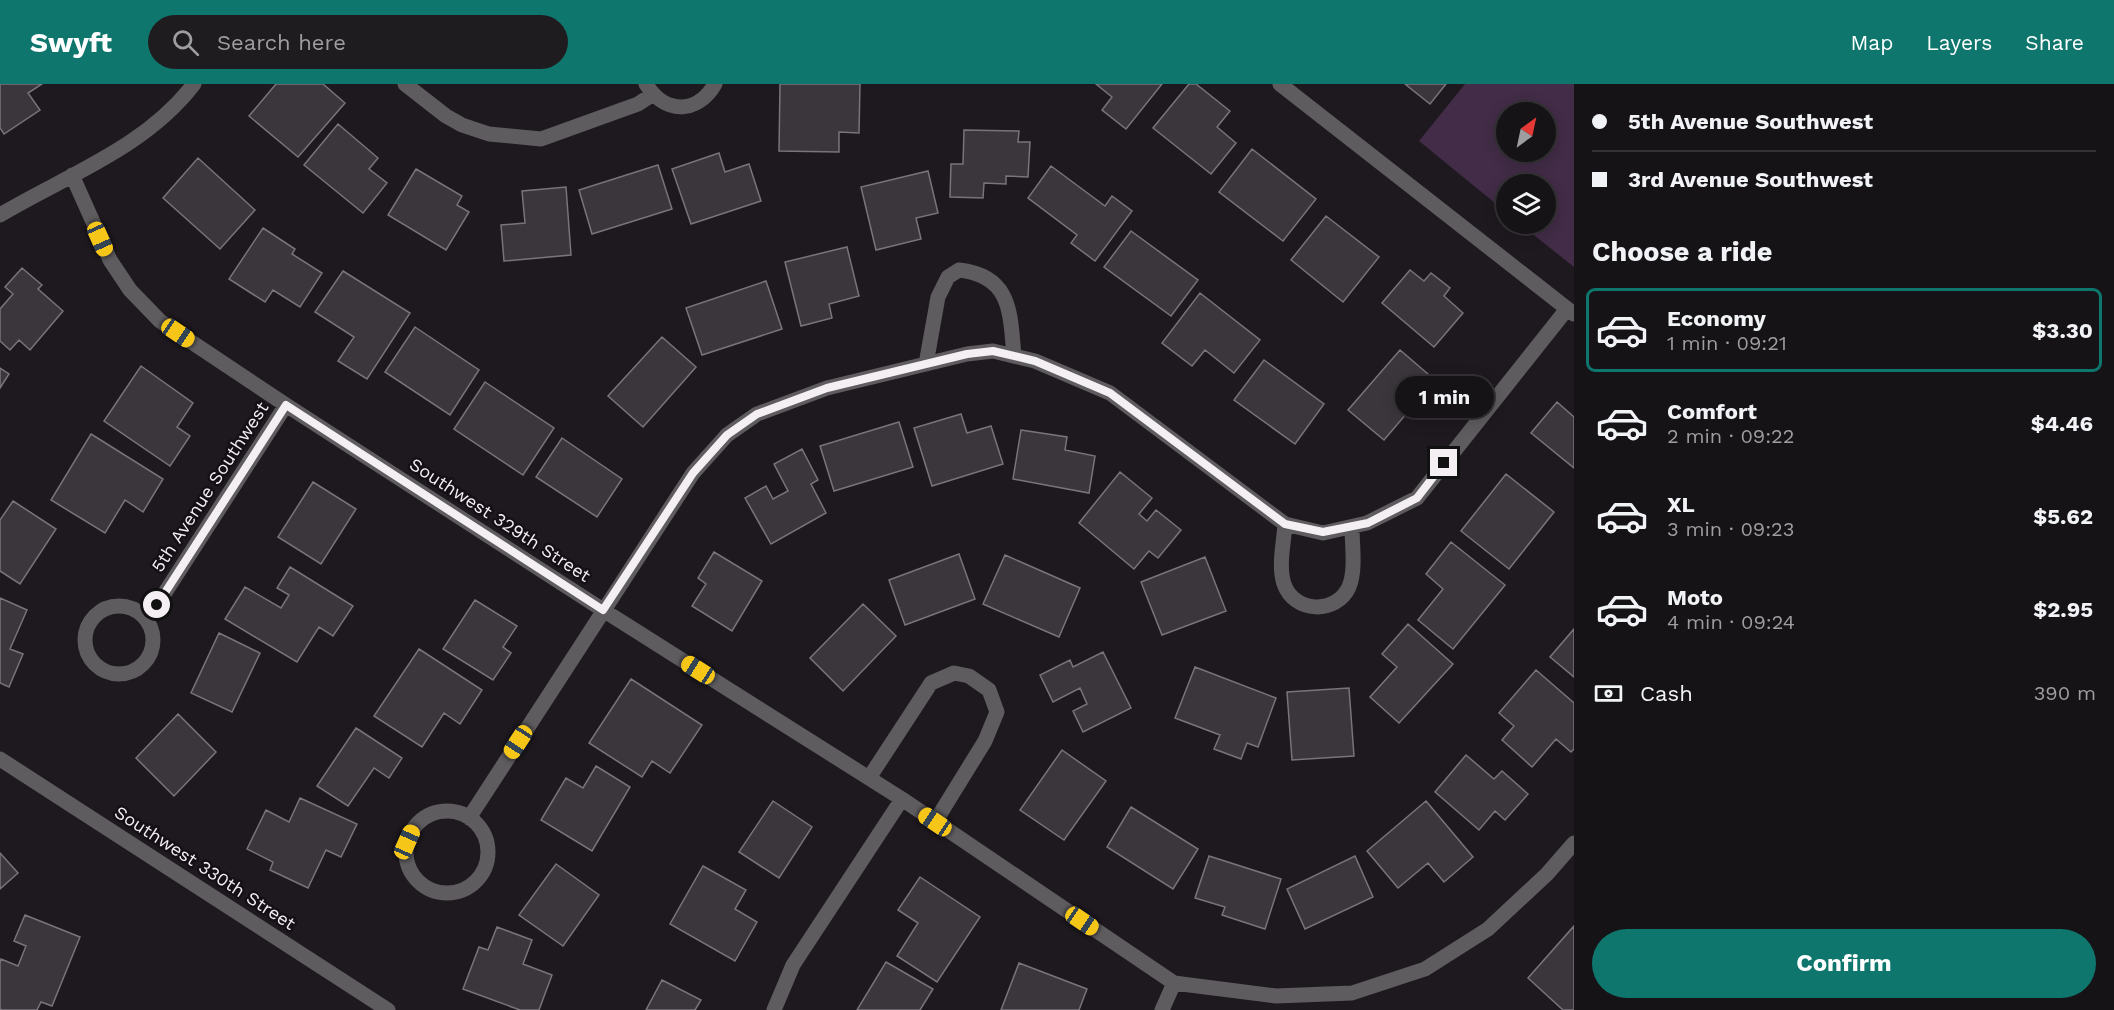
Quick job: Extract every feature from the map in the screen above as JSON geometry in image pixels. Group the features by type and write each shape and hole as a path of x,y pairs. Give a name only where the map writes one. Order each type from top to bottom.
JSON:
{"street":[{"path":"0,215 151,129 194,84"},
{"path":"405,84 446,116 462,124 489,134 541,139 638,104 650,89 662,102 675,106 688,106 699,102 709,94 715,84"},
{"path":"469,818 693,473 727,435 757,414 827,388 967,354 993,351 1035,361 1110,393 1285,524 1323,532 1352,527 1368,523 1417,498 1571,312 1280,84"},
{"name":"Southwest 329th Street","path":"72,175 110,260 129,290 160,321 603,610 902,799 1174,983"},
{"path":"927,363 938,297 948,278 959,270 976,272 985,276 999,289 1009,305 1014,356"},
{"name":"5th Avenue Southwest","path":"144,616 157,605 286,405"},
{"path":"1285,524 1281,571 1283,583 1289,594 1298,602 1309,607 1333,604 1349,586 1352,574 1352,527"},
{"path":"111,606 135,609 144,616 151,626 154,638 147,661 138,669 127,674 115,675 94,664 87,654 85,636 91,619 100,611 111,606"},
{"path":"869,778 931,683 954,673 969,676 989,690 997,712 985,741 935,822"},
{"name":"Southwest 330th Street","path":"0,759 388,1010"},
{"path":"774,1010 794,965 902,799"},
{"path":"457,813 469,818 479,827 486,840 488,854 485,868 477,880 453,893 439,892 425,887 415,878 406,854 407,842 412,830 421,820 432,814 457,813"},
{"path":"1162,1010 1174,983 1276,996 1352,993 1425,969 1488,929 1547,874 1574,843"}],"shaded area":[{"path":"1465,84 1574,84 1574,267 1533,234 1556,234 1556,174 1496,174 1496,204 1419,141"}],"building":[{"path":"0,84 42,84 28,93 40,110 4,134 0,128"},
{"path":"276,84 323,84 345,103 298,157 249,116"},
{"path":"780,84 860,84 859,133 839,132 839,152 779,151"},
{"path":"1096,84 1162,84 1126,129 1102,110 1112,97"},
{"path":"1189,84 1196,84 1230,111 1217,127 1236,143 1211,174 1153,128"},
{"path":"1405,84 1446,84 1430,104"},
{"path":"338,124 378,158 369,169 387,183 363,213 304,165"},
{"path":"964,130 1019,131 1018,142 1030,142 1028,177 1006,176 1006,184 984,183 983,198 950,197 951,164 963,164"},
{"path":"1252,149 1316,199 1283,241 1219,192"},
{"path":"719,153 725,172 749,164 761,201 691,224 672,169"},
{"path":"198,158 255,210 220,249 163,198"},
{"path":"658,165 672,209 592,234 579,190"},
{"path":"1051,166 1105,206 1112,196 1132,211 1095,261 1071,243 1077,235 1028,198"},
{"path":"416,169 462,196 457,205 469,212 446,250 388,215"},
{"path":"928,171 938,213 916,218 921,239 876,250 861,187"},
{"path":"566,187 571,255 504,261 501,225 525,223 522,191"},
{"path":"1326,216 1379,257 1343,302 1291,260"},
{"path":"263,228 295,249 292,254 322,273 300,307 273,290 265,302 229,279"},
{"path":"1131,231 1198,280 1171,316 1104,267"},
{"path":"847,247 859,296 829,304 832,318 801,326 785,262"},
{"path":"22,268 42,285 38,289 63,311 30,350 19,340 10,350 0,341 0,309 13,294 5,287"},
{"path":"1410,270 1424,281 1431,273 1450,288 1444,296 1463,313 1434,347 1382,303"},
{"path":"343,271 410,313 367,379 338,361 354,337 315,312"},
{"path":"766,281 782,329 702,355 686,308"},
{"path":"1200,293 1260,340 1234,373 1205,350 1192,366 1162,343"},
{"path":"415,327 479,370 450,415 385,372"},
{"path":"662,337 696,367 643,427 608,396"},
{"path":"1400,350 1435,380 1384,440 1348,410"},
{"path":"1264,360 1324,404 1295,444 1234,400"},
{"path":"141,366 193,403 177,427 190,436 170,466 104,421"},
{"path":"0,368 9,374 0,388"},
{"path":"485,382 554,428 523,475 454,429"},
{"path":"1557,402 1574,417 1574,468 1531,433"},
{"path":"961,414 967,433 991,426 1003,464 932,486 914,428"},
{"path":"899,422 913,467 834,491 820,446"},
{"path":"1021,430 1067,437 1065,450 1095,456 1089,493 1013,479"},
{"path":"91,434 163,479 143,512 125,500 105,533 51,500"},
{"path":"562,438 622,479 597,517 536,477"},
{"path":"802,449 818,480 811,484 826,513 771,544 745,498 766,486 773,499 788,491 774,464"},
{"path":"1120,472 1152,498 1139,514 1147,521 1156,510 1181,530 1158,558 1149,551 1134,569 1079,523"},
{"path":"1506,474 1554,512 1509,569 1461,531"},
{"path":"313,482 356,509 321,564 278,537"},
{"path":"13,501 56,529 20,584 0,571 0,520"},
{"path":"1451,542 1505,585 1453,649 1418,620 1443,589 1426,574"},
{"path":"714,552 762,581 732,631 692,606 706,584 698,578"},
{"path":"959,554 975,599 905,625 889,580"},
{"path":"1005,555 1080,588 1059,637 983,604"},
{"path":"1205,557 1226,611 1162,635 1141,582"},
{"path":"290,567 353,606 333,636 319,627 297,662 225,619 245,587 281,608 289,595 277,588"},
{"path":"0,598 27,610 10,649 23,654 9,687 0,683"},
{"path":"475,600 517,626 503,647 511,653 493,680 443,649"},
{"path":"863,604 896,636 843,691 810,658"},
{"path":"1408,624 1453,664 1399,723 1370,697 1397,667 1382,654"},
{"path":"1574,629 1574,677 1550,657"},
{"path":"219,633 260,653 232,712 191,693"},
{"path":"419,649 482,690 460,724 444,713 422,747 374,716"},
{"path":"1103,652 1131,708 1083,732 1073,711 1087,704 1080,688 1053,702 1040,675 1070,660 1073,667"},
{"path":"1195,667 1276,698 1258,747 1247,743 1241,759 1214,749 1220,735 1175,718"},
{"path":"1536,670 1574,703 1574,749 1571,752 1556,739 1532,767 1502,740 1514,726 1499,713"},
{"path":"631,679 702,725 670,773 652,761 642,777 589,743"},
{"path":"1349,688 1354,756 1292,760 1287,692"},
{"path":"178,714 216,752 174,796 136,758"},
{"path":"356,728 402,758 389,778 374,768 348,806 317,786"},
{"path":"1062,750 1106,781 1064,840 1020,810"},
{"path":"1466,755 1494,779 1502,771 1528,794 1505,820 1495,811 1479,830 1435,792"},
{"path":"596,766 630,787 592,851 541,820 566,778 583,788"},
{"path":"300,798 357,824 341,857 326,850 308,888 270,870 273,862 247,849 266,810 289,822"},
{"path":"773,801 812,827 779,878 739,852"},
{"path":"1426,801 1473,857 1444,882 1428,863 1398,888 1367,851"},
{"path":"1131,807 1198,849 1173,889 1107,847"},
{"path":"0,853 18,873 0,889"},
{"path":"1209,856 1281,879 1265,929 1222,915 1225,907 1195,898"},
{"path":"1355,856 1373,897 1305,929 1287,889"},
{"path":"556,864 599,895 563,946 519,915"},
{"path":"703,866 746,890 735,909 757,922 735,961 670,924"},
{"path":"920,877 980,917 937,982 897,956 918,923 898,910"},
{"path":"25,915 80,937 52,1006 41,1002 37,1010 2,1010 0,1009 0,963 1,959 18,966 26,946 14,941"},
{"path":"1574,926 1574,1010 1563,1010 1528,978"},
{"path":"497,927 532,940 523,964 552,975 539,1010 520,1010 463,989 479,947 488,950"},
{"path":"886,962 933,989 920,1010 857,1010"},
{"path":"1019,963 1087,989 1079,1010 1001,1010"},
{"path":"662,980 701,1000 695,1010 646,1010"}],"route":[{"path":"157,605 286,405 603,610 693,473 727,435 757,414 827,388 967,354 993,351 1035,361 1110,393 1285,524 1323,532 1368,523 1417,498 1444,463"}]}
